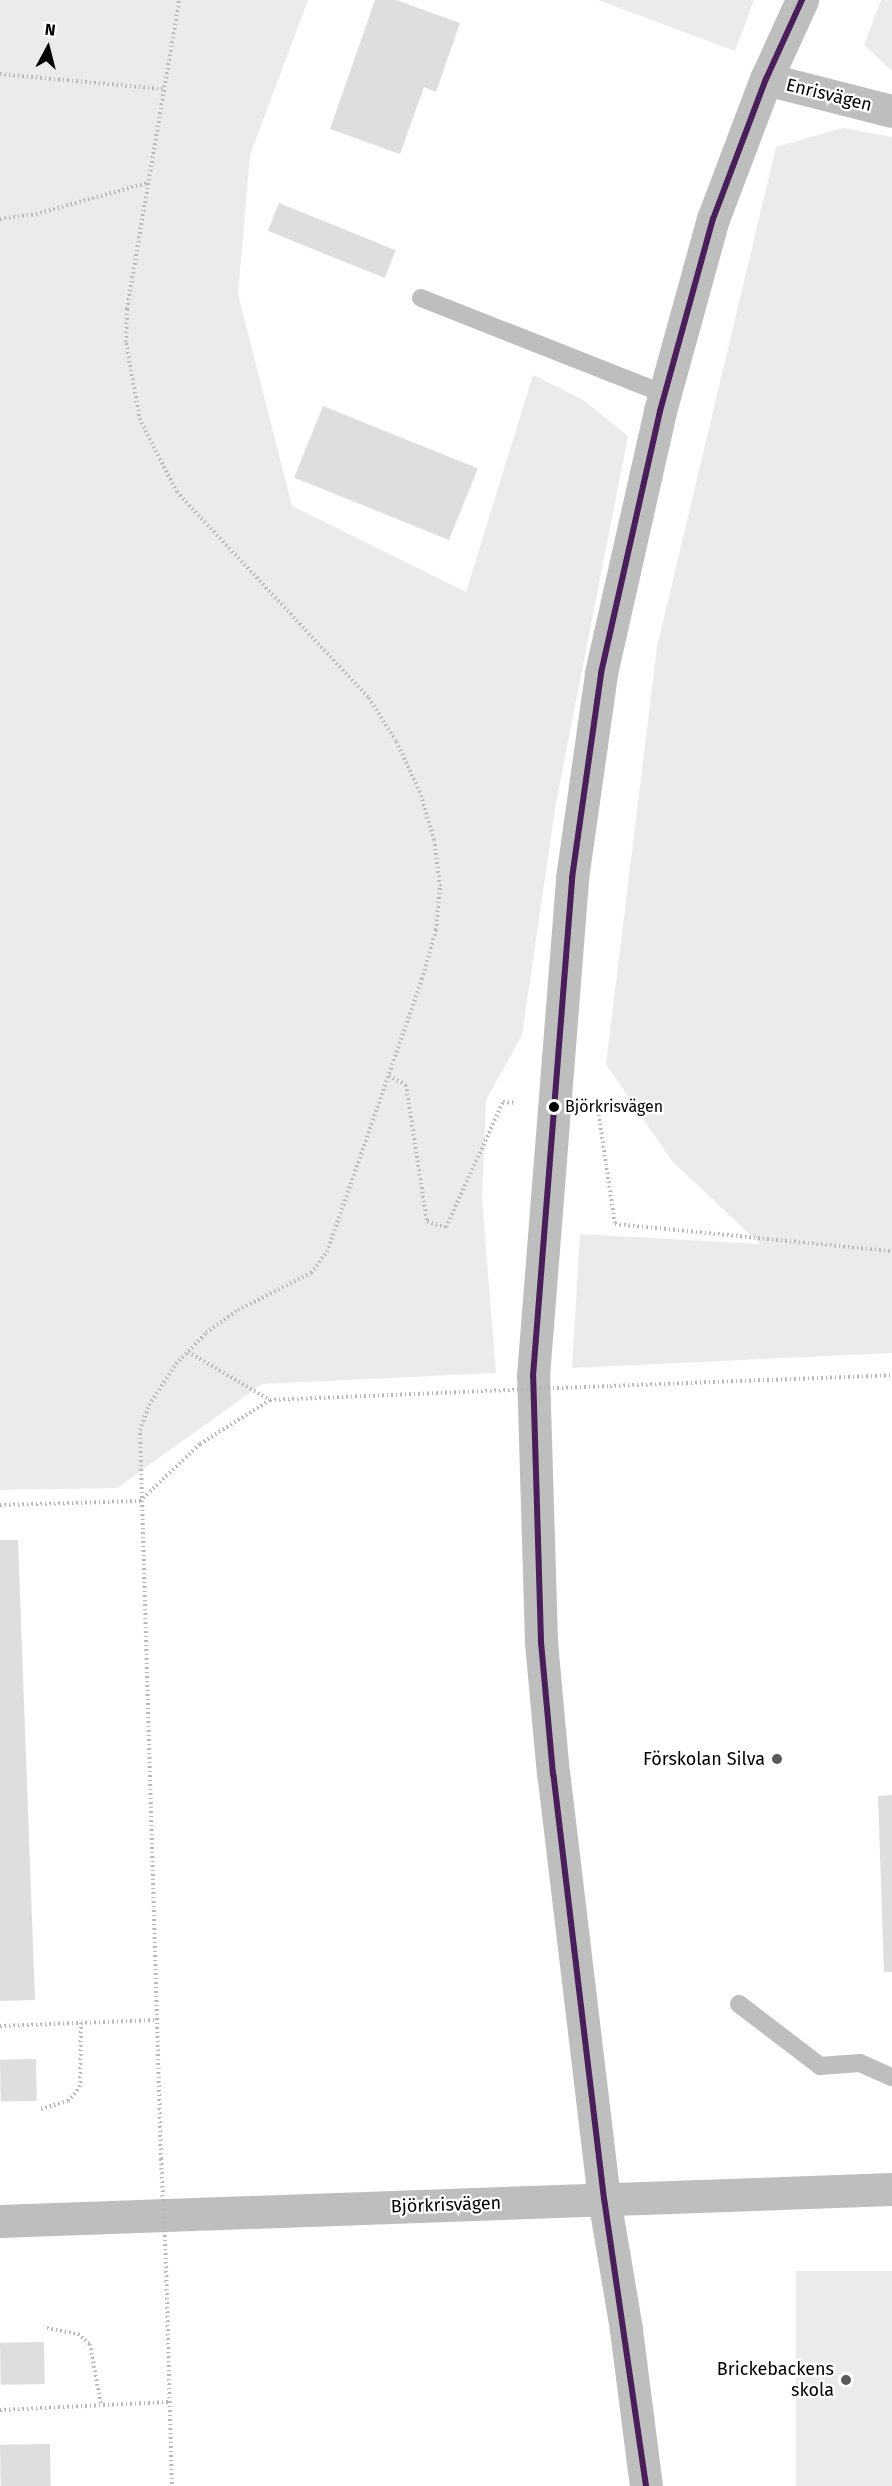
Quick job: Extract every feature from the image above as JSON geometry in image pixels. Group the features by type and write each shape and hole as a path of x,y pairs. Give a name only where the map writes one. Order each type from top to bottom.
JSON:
{"street":[{"path":"646,2486 626,2329 604,2199 553,1774 541,1641 533,1376 551,1107 572,879 602,673 665,394 713,219 766,80 802,0"},
{"name":"Enrisvägen","path":"766,80 892,111"},
{"name":"Björkrisvägen","path":"0,2221 892,2189"}],"lane":[{"path":"421,298 665,394"},
{"path":"739,2004 820,2066 860,2063 892,2077"}],"path":[{"path":"172,2486 140,1501 140,1430 149,1405 188,1352 238,1310 311,1272 327,1252 389,1076 436,930 440,886 434,840 420,792 396,741 368,697 177,492 148,440 137,410 126,342 127,309 162,89 179,0"},
{"path":"0,74 162,89"},
{"path":"0,219 36,214 147,183"},
{"path":"389,1076 406,1085 427,1222 446,1227 503,1102 601,1111"},
{"path":"593,1089 601,1111 615,1224 892,1251"},
{"path":"188,1352 270,1400"},
{"path":"0,1505 140,1501 200,1444 270,1400 892,1375"},
{"path":"0,2026 156,2020"},
{"path":"41,2109 68,2101 80,2087 81,2023"},
{"path":"47,2328 78,2334 90,2344 101,2405"},
{"path":"0,2410 169,2402"}],"shaded area":[{"path":"0,0 308,0 250,155 238,294 292,506 466,592 533,375 582,399 628,436 556,803 522,1035 486,1100 482,1199 496,1373 262,1384 117,1488 0,1490"},
{"path":"598,0 754,0 735,51"},
{"path":"881,0 892,0 892,71 864,45"},
{"path":"842,128 892,137 892,1353 572,1368 580,1234 760,1244 672,1161 606,1064 657,647 776,147"},
{"name":"Brickebackens skola","path":"796,2271 892,2271 892,2486 796,2486"}],"building":[{"path":"375,0 396,0 460,23 436,92 424,87 400,154 330,129"},
{"path":"279,203 396,250 385,278 268,231"},
{"path":"323,406 478,469 449,540 294,477"},
{"path":"0,1540 18,1540 35,2000 0,2001"},
{"path":"892,1795 892,1972 884,1972 878,1796"},
{"path":"36,2059 37,2101 1,2102 0,2060"},
{"path":"44,2342 45,2384 1,2385 0,2343"},
{"path":"50,2444 51,2486 1,2486 0,2445"}],"transit line":[{"path":"646,2486 604,2199 553,1774 541,1641 533,1376 572,878 601,673 660,411 713,219 766,79 802,0"}],"place":[{"name":"Björkrisvägen","path":"554,1107"},
{"name":"Förskolan Silva","path":"777,1759"},
{"name":"Brickebackens skola","path":"846,2380"}]}
